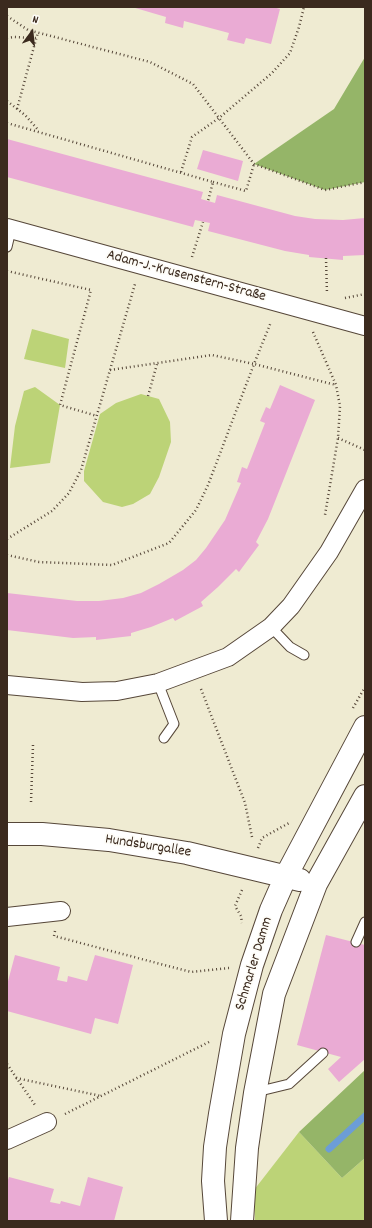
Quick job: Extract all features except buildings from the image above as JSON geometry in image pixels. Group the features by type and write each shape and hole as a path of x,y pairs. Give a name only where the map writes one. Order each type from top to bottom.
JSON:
{"street":[{"name":"Adam-J.-Krusenstern-Straße","path":"9,229 365,326"},
{"path":"7,685 82,692 118,691 158,683 228,657 271,627 303,589 329,552 365,489"},
{"name":"Schmarler Damm","path":"216,1221 213,1181 215,1147 234,1034 252,965 271,910 286,876 365,727"},
{"name":"Schmarler Damm","path":"242,1221 247,1148 255,1093 274,994 316,884 365,796"},
{"name":"Hundsburgallee","path":"7,834 42,834 109,840 187,853 316,884"},
{"path":"7,917 61,911"},
{"path":"7,1140 47,1122"}],"lane":[{"path":"7,247 9,229"},
{"path":"271,627 290,647 304,655"},
{"path":"158,683 174,724 164,738"},
{"path":"356,942 365,922"},
{"path":"255,1093 289,1084 323,1052"}],"path":[{"path":"182,172 192,137 219,118 272,73 290,53 304,7"},
{"path":"7,16 28,30 150,62 193,84 254,164 325,190 365,182"},
{"path":"17,109 38,32"},
{"path":"7,38 36,38"},
{"path":"7,101 24,115 40,132"},
{"path":"7,123 246,191 254,164"},
{"path":"208,201 212,182"},
{"path":"186,277 203,222"},
{"path":"326,258 327,300"},
{"path":"7,539 52,511 69,492 82,470 141,265"},
{"path":"7,270 91,290 60,405 98,416"},
{"path":"341,299 365,294"},
{"path":"7,555 39,562 112,565 168,543 196,510 208,485 279,303"},
{"path":"303,309 336,385 340,406 338,438 325,513 329,552"},
{"path":"110,370 212,355 336,385"},
{"path":"148,396 157,363"},
{"path":"338,438 365,450"},
{"path":"195,670 202,694 245,803 252,837"},
{"path":"31,802 33,745"},
{"path":"61,911 54,936 191,972 252,965"},
{"path":"7,1064 47,1122 214,1039 234,1034"},
{"path":"16,1078 102,1096"}],"green space":[{"path":"365,57 365,182 325,190 254,164 334,109"},
{"path":"32,329 69,339 65,368 24,359"},
{"path":"35,387 60,405 50,463 10,468 15,426 24,391"},
{"path":"141,394 159,399 170,422 171,442 159,477 150,494 133,504 122,507 103,502 84,481 84,471 100,414 116,403"},
{"path":"365,1070 365,1158 342,1178 299,1132"},
{"path":"299,1132 342,1178 365,1158 365,1221 255,1221 254,1190"}],"waterway":[{"path":"329,1149 365,1116"}]}
